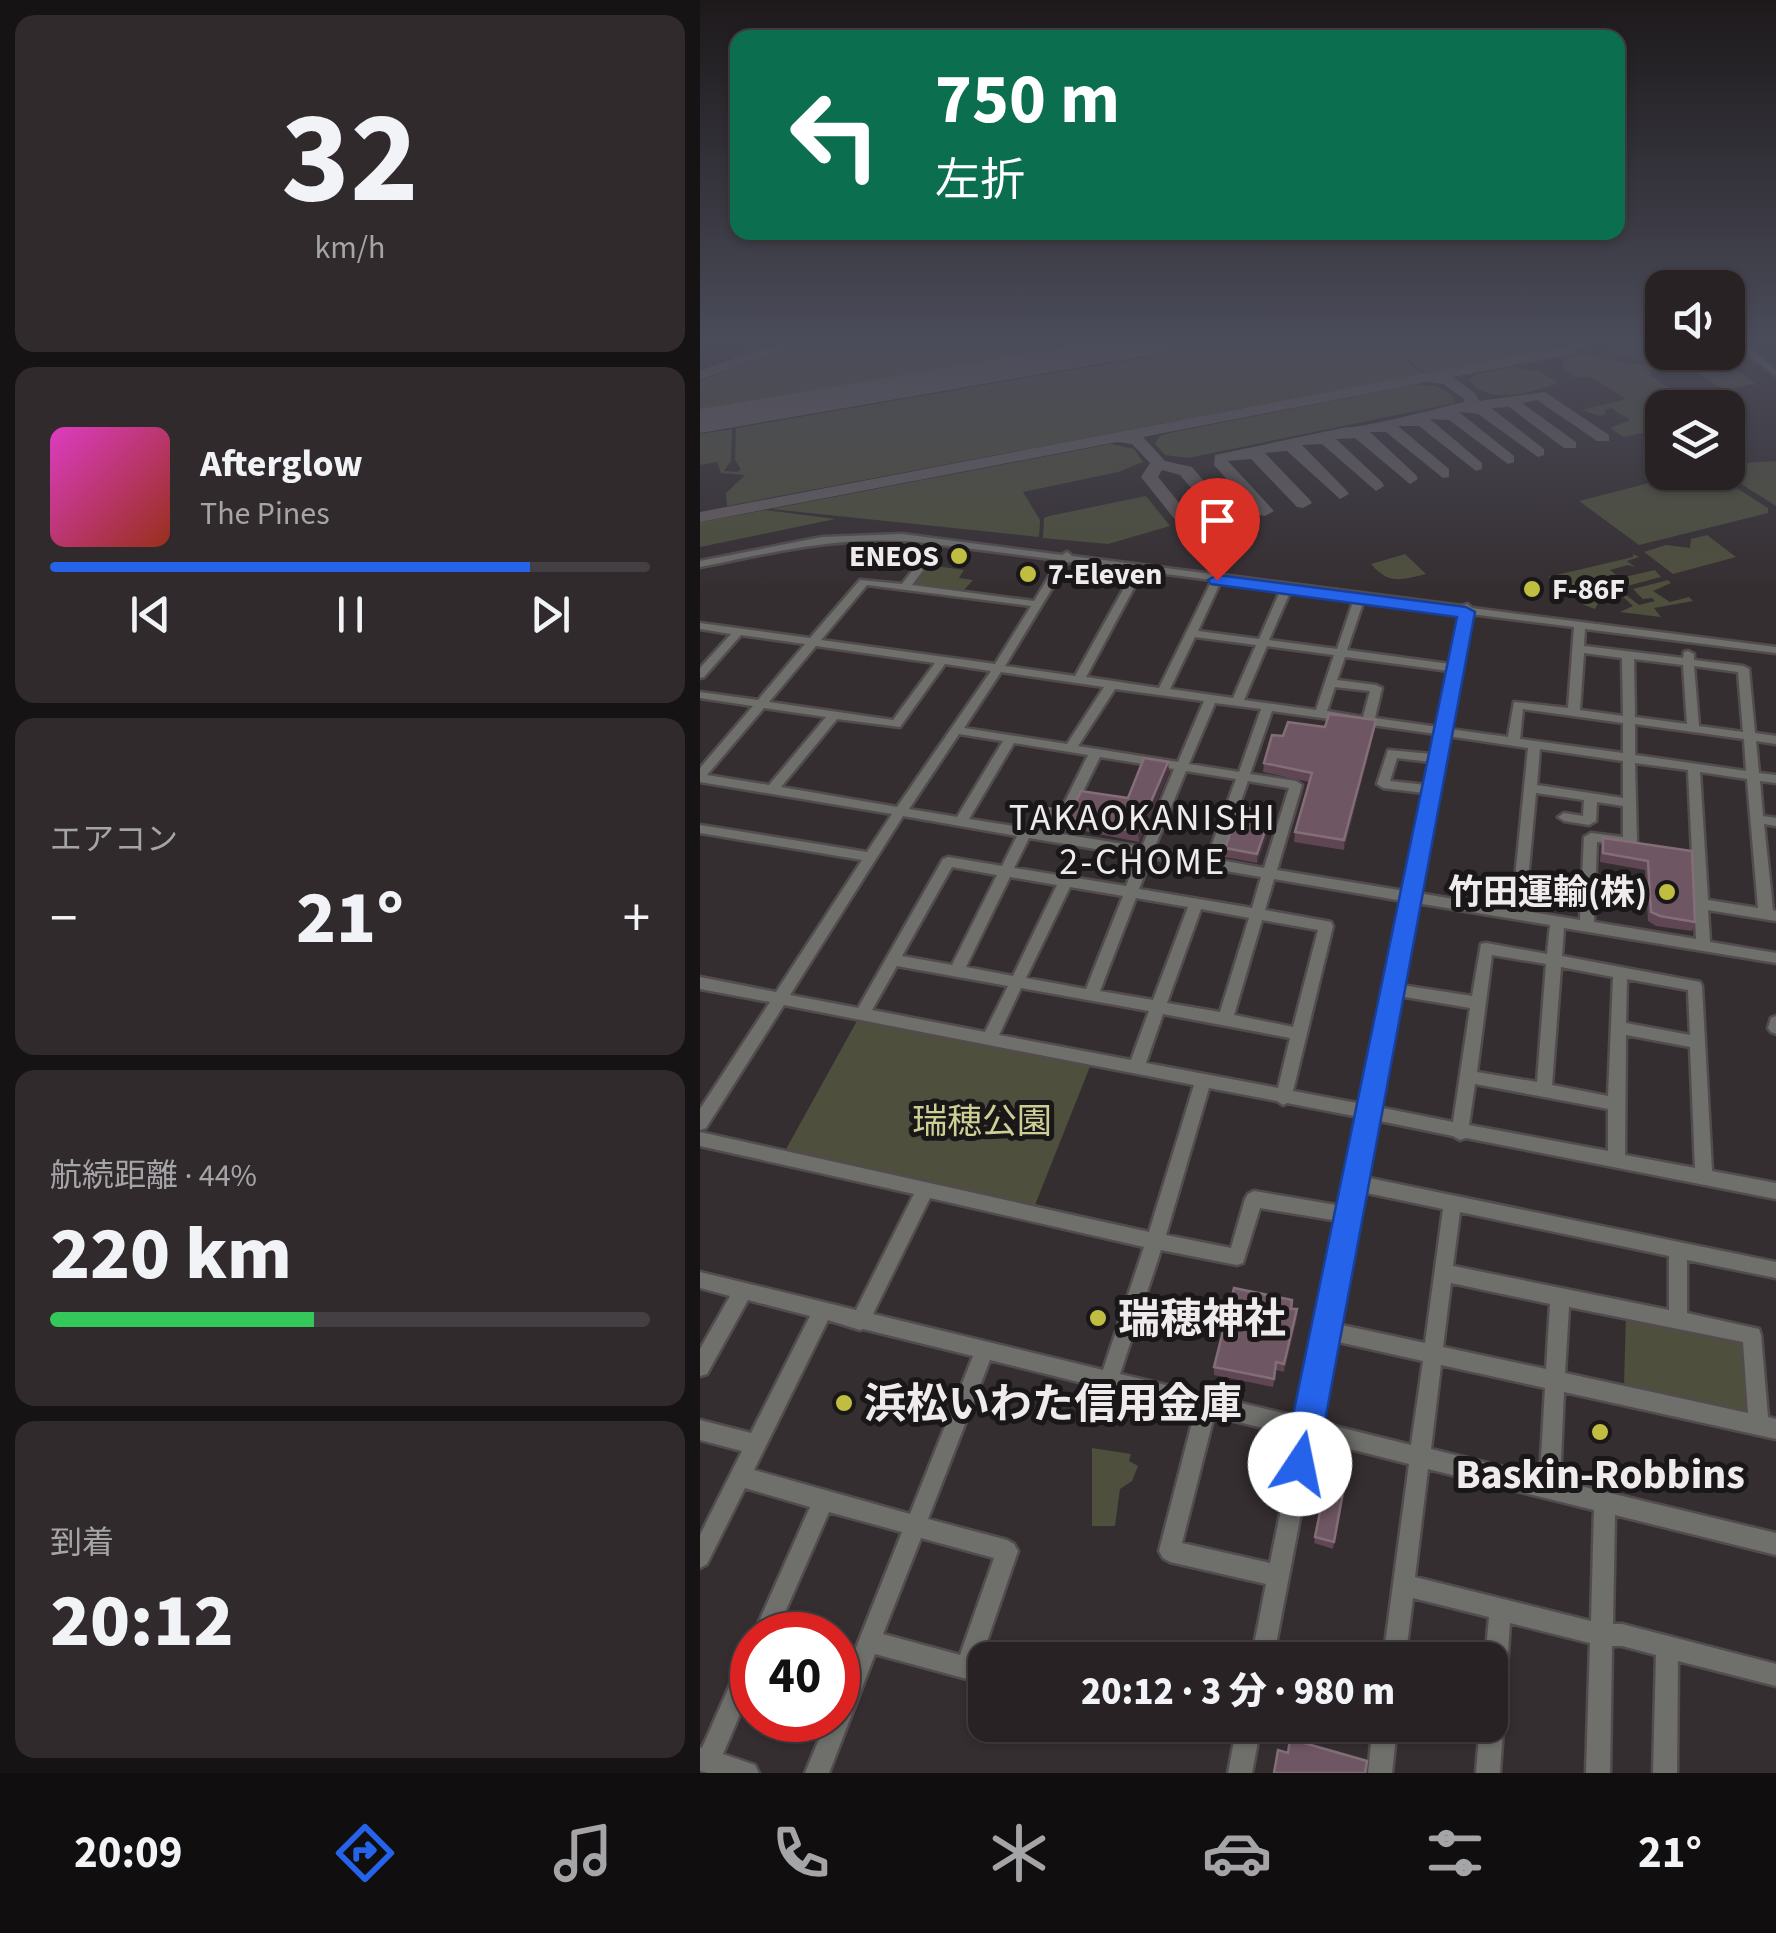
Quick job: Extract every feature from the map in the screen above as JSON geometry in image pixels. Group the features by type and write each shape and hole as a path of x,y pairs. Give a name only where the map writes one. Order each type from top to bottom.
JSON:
{"street":[{"path":"700,561 807,538 878,532 1776,648"},
{"path":"700,561 842,538 902,537 1359,599 1776,648"},
{"path":"905,587 939,543"},
{"path":"700,1123 901,810 998,669 1066,557"},
{"path":"1078,680 1138,570"},
{"path":"1163,692 1217,580"},
{"path":"1036,604 864,582 700,777 1776,958"},
{"path":"1238,702 1286,589"},
{"path":"1320,714 1359,599"},
{"path":"1266,1642 1467,609"},
{"path":"700,626 1776,780"},
{"path":"1574,712 1580,626"},
{"path":"700,675 739,632"},
{"path":"1192,634 1455,668"},
{"path":"1688,639 1693,728"},
{"path":"1578,648 1742,669 1771,915 1701,904"},
{"path":"1628,655 1630,843"},
{"path":"700,695 896,724 942,660"},
{"path":"1330,683 1376,688 1368,721"},
{"path":"1071,748 1111,685"},
{"path":"1091,995 1211,698"},
{"path":"1514,742 1518,705 1776,740"},
{"path":"1212,861 1268,707"},
{"path":"772,790 834,715"},
{"path":"956,730 1296,786 1267,870 1225,1019"},
{"path":"962,820 1010,739"},
{"path":"1518,914 1534,745"},
{"path":"706,748 722,750"},
{"path":"1055,836 1096,752"},
{"path":"1431,790 1382,784 1392,753 1437,759"},
{"path":"1694,768 1703,945"},
{"path":"1530,788 1629,803"},
{"path":"1564,817 1590,820 1591,797"},
{"path":"1758,819 1776,822"},
{"path":"700,829 872,856"},
{"path":"956,972 1026,831"},
{"path":"1587,926 1590,837 1647,846"},
{"path":"1682,851 1700,854"},
{"path":"861,1015 948,862 1326,926 1284,1098"},
{"path":"989,1040 1065,882"},
{"path":"1136,1069 1196,903"},
{"path":"1544,1090 1557,921"},
{"path":"1460,1133 1486,948 1554,960 1695,986 1704,1177"},
{"path":"893,960 1300,1034"},
{"path":"1617,1160 1620,973"},
{"path":"700,983 1460,1133 1776,1191"},
{"path":"1392,989 1478,1002"},
{"path":"1618,1028 1697,1042"},
{"path":"1469,1077 1616,1104"},
{"path":"1109,1379 1203,1083"},
{"path":"700,1140 1237,1257 1254,1198 1348,1215"},
{"path":"1355,1183 1776,1270"},
{"path":"860,1320 926,1190"},
{"path":"1396,1642 1452,1204"},
{"path":"1678,1250 1678,1319"},
{"path":"1325,1330 1768,1428 1752,1335 1444,1273"},
{"path":"700,1280 1776,1544"},
{"path":"700,1367 743,1291"},
{"path":"1549,1488 1560,1297"},
{"path":"700,1557 706,1534 741,1476 822,1312"},
{"path":"817,1773 984,1350"},
{"path":"1207,1404 1170,1551 1278,1576"},
{"path":"700,1430 757,1445"},
{"path":"741,1476 1007,1551 967,1668 868,1642"},
{"path":"774,1612 824,1500"},
{"path":"1598,1773 1606,1503"},
{"path":"1404,1585 1602,1634 1622,1634 1776,1675"},
{"path":"1488,1773 1500,1611"},
{"path":"1668,1646 1671,1771"},
{"path":"721,1767 730,1737"},
{"path":"1240,1773 1246,1742"},
{"path":"1380,1773 1383,1742"}],"green space":[{"path":"755,425 1155,425 727,506 726,493 745,475 721,473 717,462 700,465 700,434 732,429 731,461 724,471 738,472 741,469 735,460 736,428"},
{"path":"1211,425 1349,425 1188,458 1165,455 1155,444 1160,436"},
{"path":"1645,425 1645,433 1623,437 1610,428"},
{"path":"1111,444 1134,449 1143,462 1118,472 1023,492 1040,520 1039,537 771,509"},
{"path":"1776,461 1776,506 1745,486 1745,463"},
{"path":"1645,484 1645,490 1740,490 1768,508 1768,513 1639,545 1579,501"},
{"path":"1146,496 1170,526 1108,544 1043,538 1044,518"},
{"path":"766,510 835,519 700,547 700,522"},
{"path":"1707,535 1736,557 1673,574 1644,552 1666,545 1690,548 1691,539"},
{"path":"1405,554 1426,574 1390,578 1371,564"},
{"path":"1633,557 1639,557 1627,561 1635,567 1610,570 1620,578 1655,570 1661,577 1578,599 1548,577"},
{"path":"928,565 964,570 959,578 973,580 963,591 914,586 912,582"},
{"path":"1668,580 1671,583 1653,591 1670,602 1689,597 1693,601 1654,608 1661,617 1620,612 1633,606 1622,596 1598,603 1595,609 1582,604 1622,592 1639,605 1655,601 1643,599 1633,589"},
{"name":"瑞穂公園","path":"858,1019 1091,1064 1033,1210 787,1156 785,1151"},
{"path":"1626,1313 1745,1337 1751,1416 1624,1386"},
{"path":"1092,1448 1131,1454 1129,1461 1138,1466 1132,1481 1120,1489 1115,1526 1092,1526"}],"building":[{"path":"1329,714 1376,720 1344,840 1295,832 1312,773 1264,763 1272,735 1283,736 1288,722 1325,727"},
{"path":"1144,758 1168,762 1138,832 1068,818 1081,791 1128,798"},
{"path":"1039,807 1053,809 1049,818 1035,816"},
{"path":"1240,807 1272,811 1257,854 1225,848"},
{"name":"竹田運輸(株)","path":"1603,838 1692,851 1695,922 1651,912 1648,861 1603,853"},
{"path":"1234,1288 1292,1300 1291,1309 1297,1309 1284,1364 1276,1362 1274,1379 1214,1367"},
{"path":"1314,1478 1344,1487 1334,1542 1315,1537 1322,1502"},
{"path":"1290,1742 1300,1742 1367,1761 1365,1773 1274,1773 1278,1750 1288,1753"}],"taxiway":[{"path":"700,517 1182,425"},
{"path":"1360,434 1365,428 1378,425"},
{"path":"1378,425 1392,429 1443,473"},
{"path":"1427,425 1476,466"},
{"path":"1465,425 1508,459"},
{"path":"1502,425 1538,452"},
{"path":"1542,425 1570,445"},
{"path":"1584,425 1603,438"},
{"path":"1328,441 1328,436 1360,434"},
{"path":"1360,434 1410,479"},
{"path":"1293,448 1296,442 1320,437 1328,441"},
{"path":"1120,438 1137,440 1159,464 1186,471 1227,519"},
{"path":"1328,441 1376,486"},
{"path":"1246,453 1281,445 1293,448"},
{"path":"1293,448 1340,494"},
{"path":"1246,453 1257,455 1303,503"},
{"path":"1246,453 1221,458 1220,462 1265,511"},
{"path":"1158,463 1149,477 1190,527"}],"place":[{"name":"ENEOS","path":"959,556"},
{"name":"7-Eleven","path":"1028,574"},
{"name":"F-86F","path":"1532,589"},
{"name":"竹田運輸(株)","path":"1667,892"},
{"name":"瑞穂神社","path":"1098,1318"},
{"name":"浜松いわた信用金庫","path":"844,1403"},
{"name":"Baskin-Robbins","path":"1600,1432"}],"district":[{"name":"TAKAOKANISHI 2-CHOME","path":"1143,839"}],"route":[{"path":"1217,580 1466,612 1300,1464"}]}
